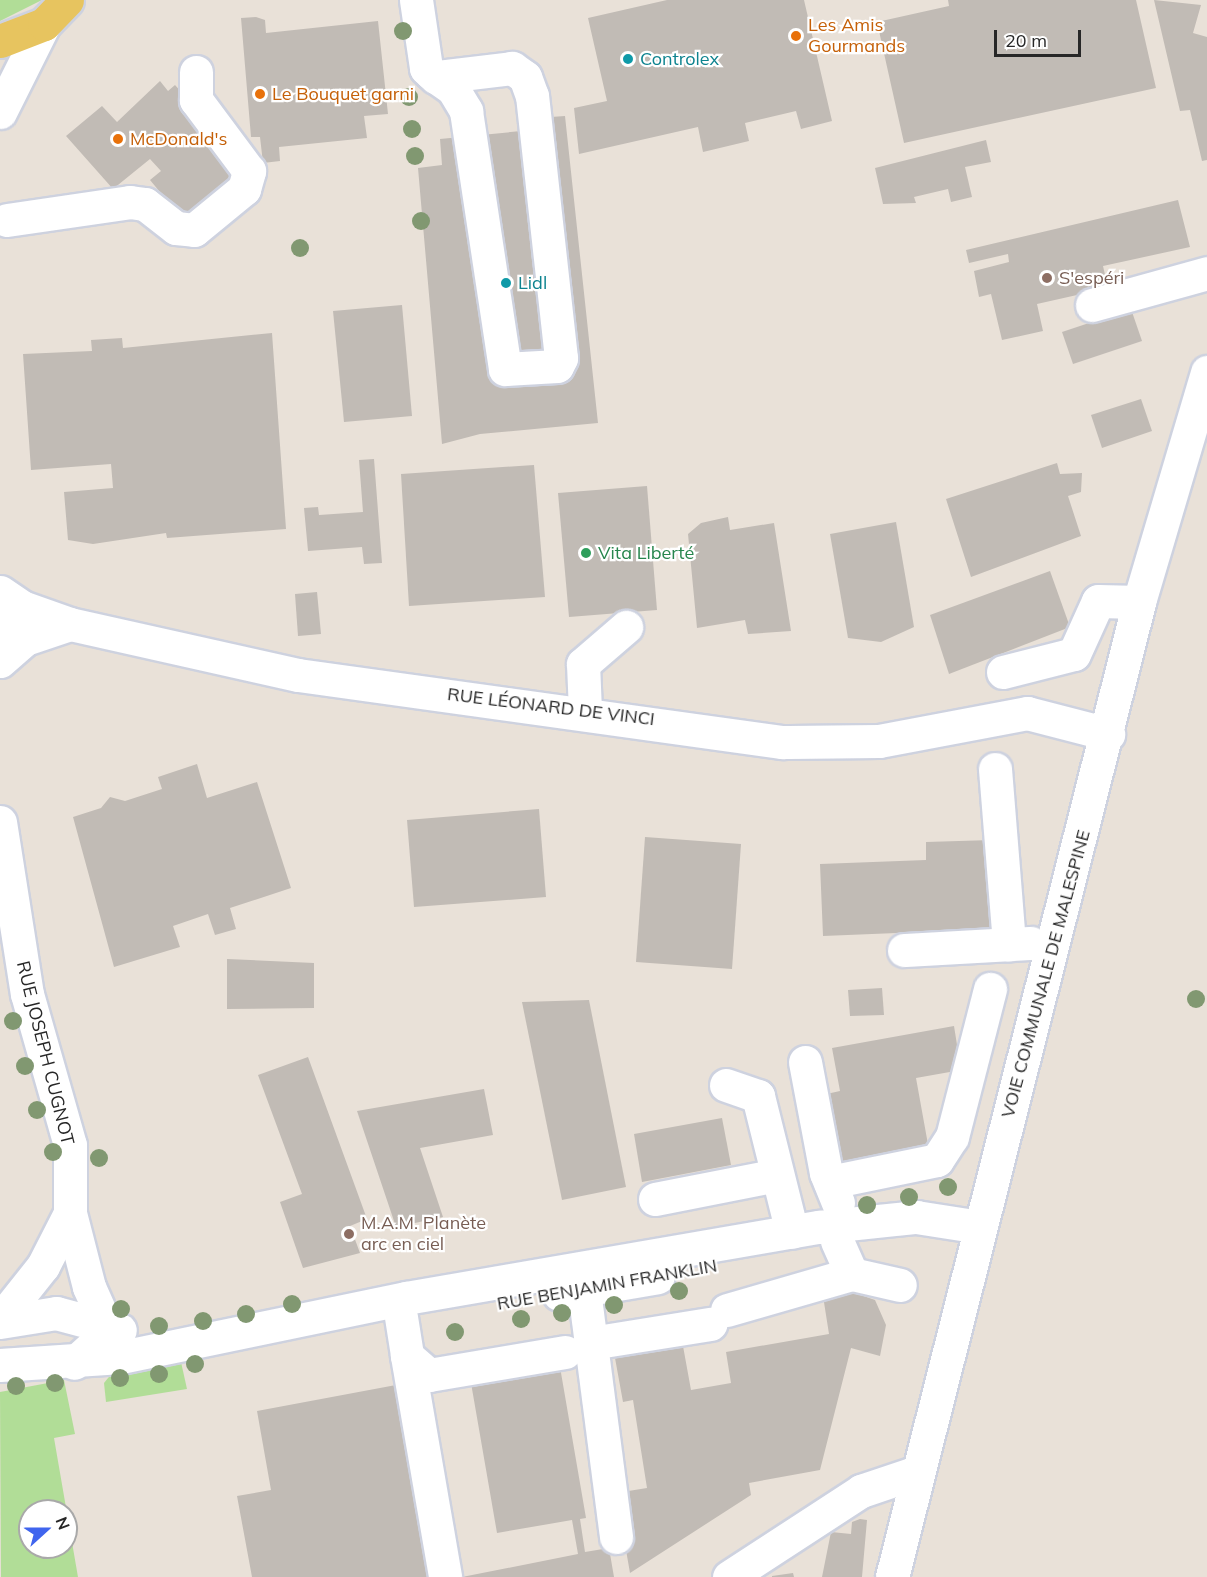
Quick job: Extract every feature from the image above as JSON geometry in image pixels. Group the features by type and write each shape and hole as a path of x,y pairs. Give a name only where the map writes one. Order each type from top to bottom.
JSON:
{"main road":[{"path":"0,41 44,24 67,0"}],"street":[{"path":"416,0 423,59 436,77 453,89 466,111 505,369 557,366 559,334 532,96 525,77 512,68 436,77"},
{"path":"0,112 44,24"},
{"path":"7,220 130,202 145,204 176,228 194,230 244,189 249,171 196,100 196,72"},
{"path":"1092,305 1207,273"},
{"name":"VOIE COMMUNALE DE MALESPINE","path":"892,1577 917,1472 1108,734 1139,602 1207,372"},
{"name":"RUE LÉONARD DE VINCI","path":"0,592 70,624 298,675 585,711 810,745 898,738 1027,713 1108,734"},
{"path":"1003,672 1074,654 1098,601 1139,602"},
{"path":"0,624 70,624"},
{"path":"0,661 25,639 70,624"},
{"path":"585,711 583,664 626,627"},
{"path":"995,769 1009,944"},
{"name":"RUE JOSEPH CUGNOT","path":"0,822 27,994 70,1145 70,1214 89,1287 105,1323"},
{"path":"904,950 1054,941"},
{"path":"830,1182 937,1160 952,1137 990,989"},
{"path":"805,1062 840,1233 852,1274"},
{"path":"726,1085 758,1096 792,1232"},
{"path":"655,1199 777,1175"},
{"name":"RUE JOSEPH CUGNOT","path":"10,1319 43,1266 70,1214"},
{"name":"RUE BENJAMIN FRANKLIN","path":"330,1318 401,1317 584,1290 878,1224 925,1218 980,1227"},
{"name":"RUE BENJAMIN FRANKLIN","path":"177,1343 330,1318 406,1298 792,1232 840,1233"},
{"path":"407,1356 429,1375 578,1348 719,1317 852,1274 900,1284"},
{"path":"584,1290 578,1348 616,1538"},
{"path":"401,1317 445,1577"},
{"path":"10,1319 105,1323 146,1339 177,1343"},
{"path":"10,1319 42,1364"},
{"path":"74,1363 95,1344 105,1323"},
{"path":"0,1365 74,1363 177,1343"},
{"path":"729,1577 861,1491 917,1472"}],"green space":[{"path":"0,0 42,0 0,21"},
{"path":"181,1362 187,1389 106,1402 104,1383 113,1372"},
{"path":"64,1380 75,1434 54,1438 65,1499 18,1499 18,1559 75,1559 78,1577 1,1577 0,1392"}],"building":[{"path":"667,0 804,0 832,121 801,129 796,111 745,123 749,141 703,152 698,127 579,154 574,108 607,101 588,18"},
{"path":"948,0 1136,0 1156,88 904,143 877,22 949,6"},
{"path":"1154,0 1201,5 1193,33 1207,37 1207,160 1202,161 1190,110 1180,111"},
{"path":"256,17 265,20 266,33 378,21 388,114 364,116 367,138 279,147 280,161 263,163 260,137 251,137 241,18"},
{"path":"160,81 168,91 175,85 238,156 234,176 185,222 150,180 161,171 150,159 113,189 66,136 102,106 117,122"},
{"name":"Lidl","path":"565,116 598,423 480,434 442,444 418,168 442,165 440,139 552,128 551,117"},
{"path":"986,140 991,162 965,167 972,197 951,202 948,189 914,197 916,203 883,204 875,168"},
{"name":"S'espéri","path":"1178,200 1190,247 1103,266 1108,288 1037,304 1043,331 1002,340 991,294 979,297 974,271 1009,262 1008,254 969,263 966,250"},
{"path":"402,305 412,416 344,422 333,311"},
{"path":"1131,309 1142,341 1073,364 1062,332"},
{"path":"272,333 286,529 167,538 166,533 93,544 68,540 64,492 113,488 111,464 31,470 23,354 92,351 91,340 122,338 123,348"},
{"path":"1141,399 1152,431 1102,448 1091,415"},
{"path":"374,459 382,563 364,564 362,547 308,551 304,508 318,507 319,515 363,512 359,460"},
{"path":"1057,463 1060,474 1082,473 1081,492 1068,496 1081,536 971,577 946,499"},
{"path":"534,465 545,597 409,606 401,474"},
{"path":"647,486 657,610 569,617 558,493"},
{"path":"728,517 730,530 774,523 791,631 748,634 745,620 697,628 688,534 701,523"},
{"path":"896,522 914,627 881,642 848,638 830,534"},
{"path":"1050,571 1070,627 949,674 930,615"},
{"path":"317,592 321,634 298,636 295,594"},
{"path":"197,764 207,798 257,782 291,888 230,908 236,929 215,935 208,914 173,926 180,947 114,967 73,817 101,808 110,797 125,801 162,789 158,777"},
{"path":"539,809 546,897 414,907 407,820"},
{"path":"645,837 741,844 732,969 636,962"},
{"path":"992,840 995,929 823,936 820,864 926,860 926,842"},
{"path":"227,959 314,963 314,1008 227,1009"},
{"path":"882,988 884,1015 850,1016 848,990"},
{"path":"589,1000 626,1187 562,1200 522,1002"},
{"path":"954,1026 961,1070 916,1078 929,1150 835,1167 822,1095 840,1091 832,1048"},
{"path":"308,1057 367,1219 350,1226 360,1253 303,1268 280,1202 302,1194 258,1075"},
{"path":"484,1089 493,1135 420,1148 443,1217 396,1227 357,1111"},
{"path":"722,1118 731,1165 642,1182 634,1134"},
{"path":"849,1291 875,1300 886,1325 880,1356 851,1348 820,1470 749,1483 751,1495 630,1573 616,1493 647,1488 633,1400 623,1402 615,1358 683,1346 691,1390 731,1383 726,1352 829,1334 823,1296"},
{"path":"560,1367 586,1518 580,1519 585,1552 609,1548 614,1577 462,1577 578,1554 572,1520 497,1533 471,1383"},
{"path":"396,1385 431,1577 252,1577 237,1496 271,1490 257,1411"},
{"path":"860,1519 867,1520 862,1577 822,1577 831,1532 851,1534 852,1522"},
{"path":"793,1573 794,1577 772,1577 772,1576"}],"place":[{"name":"Les Amis Gourmands","path":"796,36"},
{"name":"Controlex","path":"628,59"},
{"name":"Le Bouquet garni","path":"260,94"},
{"name":"McDonald's","path":"118,139"},
{"name":"S'espéri","path":"1047,278"},
{"name":"Lidl","path":"506,283"},
{"name":"Vita Liberté","path":"586,553"},
{"name":"M.A.M. Planète arc en ciel","path":"349,1234"}]}
